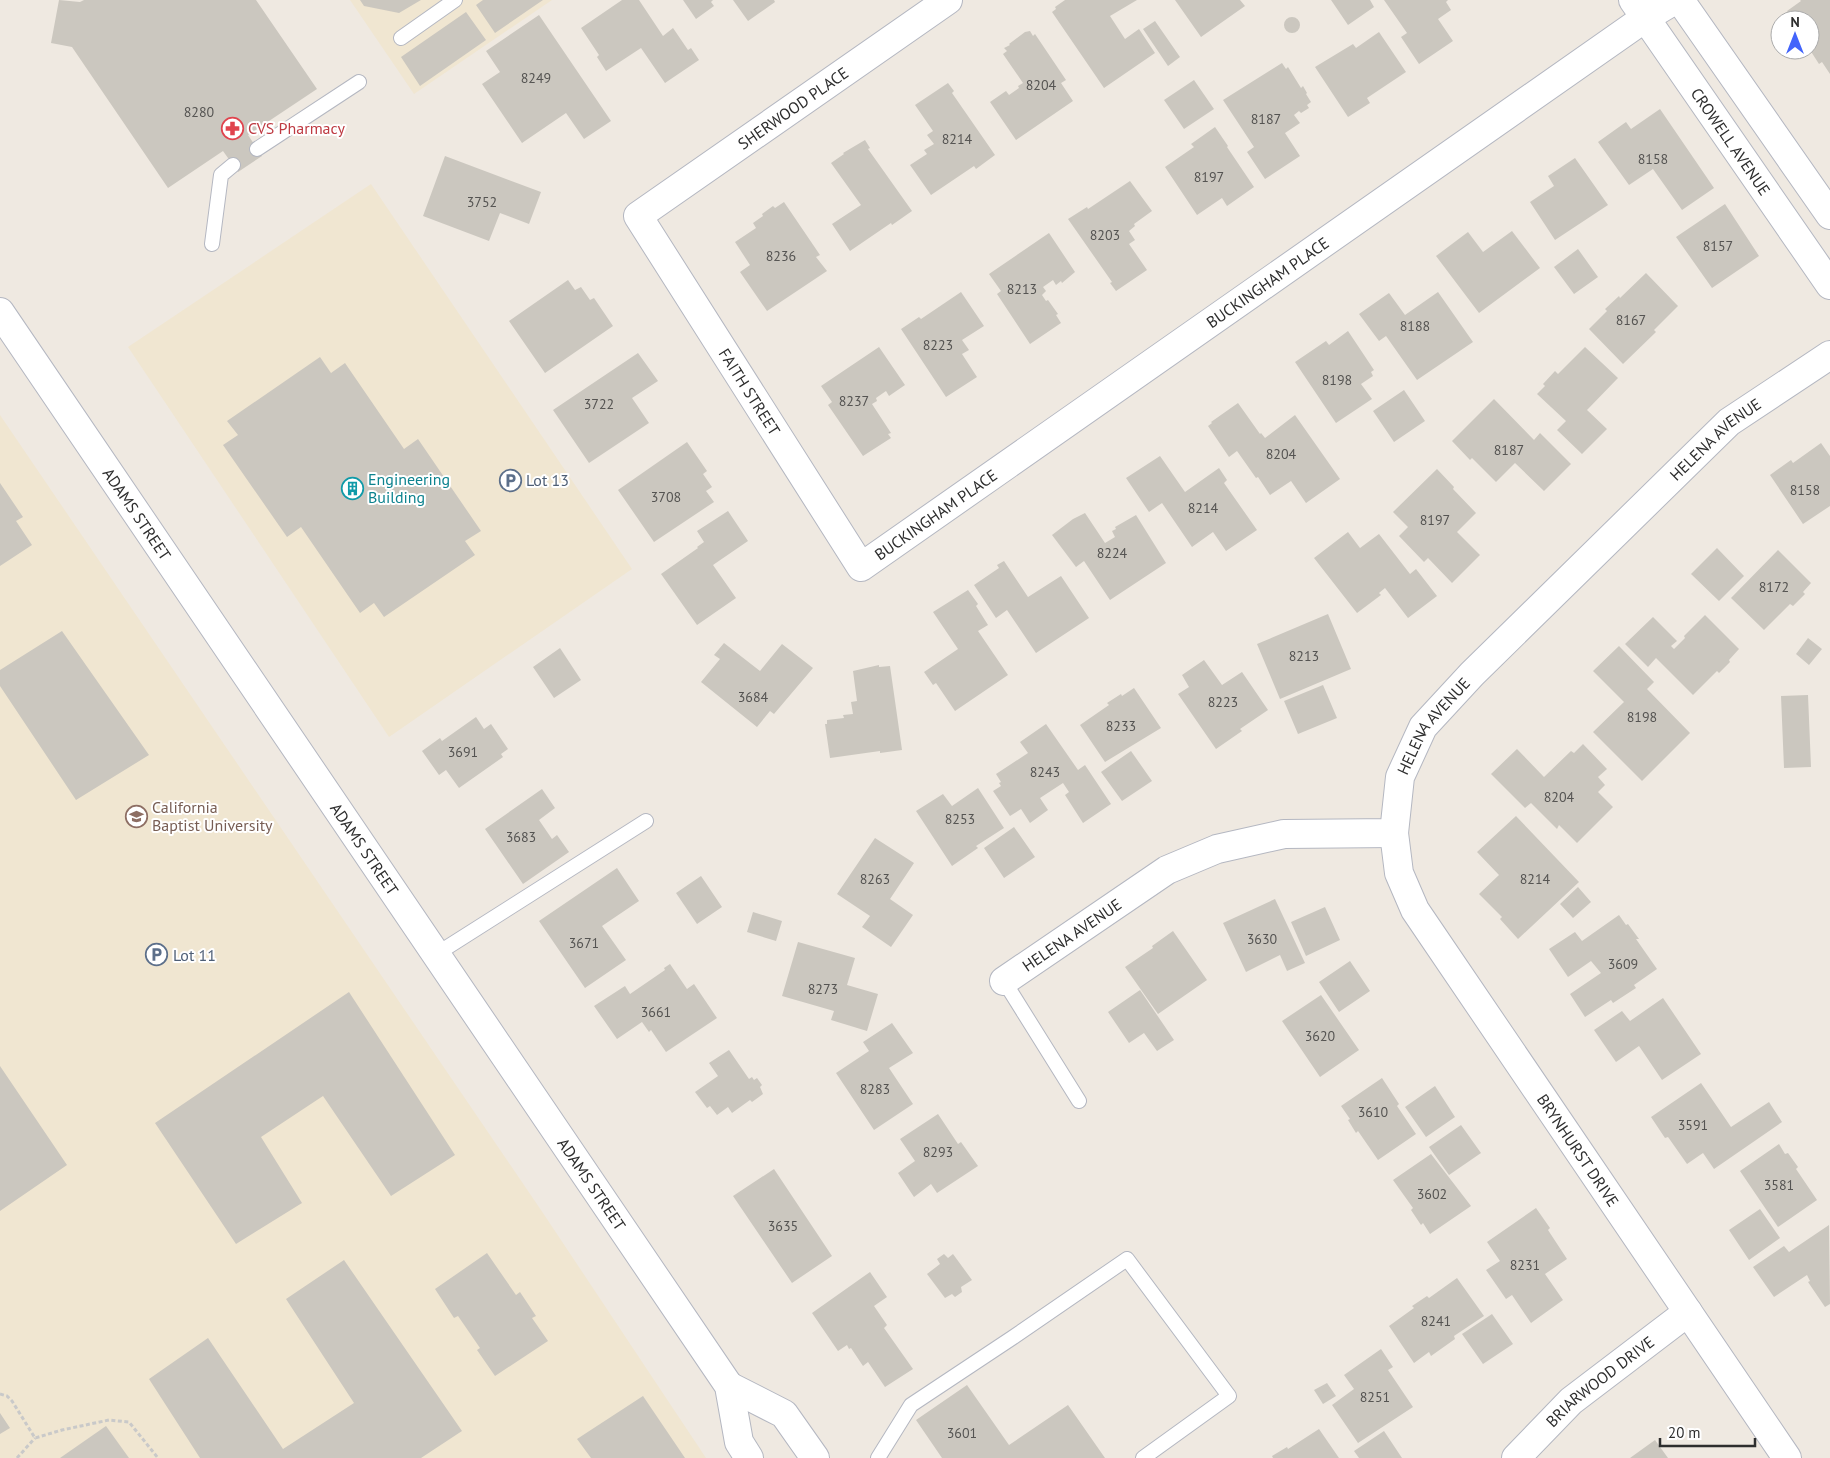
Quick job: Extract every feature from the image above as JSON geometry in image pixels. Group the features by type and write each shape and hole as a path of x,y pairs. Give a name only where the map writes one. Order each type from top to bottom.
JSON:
{"street":[{"name":"SHERWOOD PLACE","path":"638,216 948,0"},
{"name":"BUCKINGHAM PLACE","path":"861,567 1639,9 1674,0"},
{"path":"1680,0 1830,215"},
{"name":"CROWELL AVENUE","path":"1639,9 1830,285"},
{"name":"FAITH STREET","path":"638,216 861,567"},
{"name":"ADAMS STREET","path":"0,312 728,1386 739,1442 749,1458"},
{"name":"HELENA AVENUE","path":"1004,980 1167,870 1217,849 1284,834 1394,833 1400,777 1423,727 1472,674 1729,422 1830,355"},
{"name":"BRYNHURST DRIVE","path":"1394,833 1399,873 1415,910 1787,1458"},
{"name":"BRIARWOOD DRIVE","path":"1516,1458 1571,1400 1688,1312"},
{"name":"ADAMS STREET","path":"728,1386 784,1414 815,1458"}],"lane":[{"path":"401,38 455,0"},
{"path":"257,149 359,82"},
{"path":"212,244 221,175 233,165"},
{"path":"435,954 646,820"},
{"path":"1004,980 1079,1101"},
{"path":"878,1458 911,1405 1127,1259 1229,1396 1143,1458"}],"path":[{"path":"0,1394 7,1396 12,1401 34,1438"},
{"path":"17,1458 34,1438 109,1420 129,1422 158,1458"}],"shaded area":[{"path":"350,0 552,0 414,94"},
{"path":"371,184 632,569 389,737 128,347"},
{"name":"California Baptist University","path":"0,415 545,1216 706,1458 0,1458"}],"building":[{"name":"CVS Pharmacy","path":"59,0 80,2 84,0 256,0 317,89 248,135 262,156 238,172 223,151 168,188 72,47 51,43"},
{"path":"360,0 421,0 399,13 364,6"},
{"path":"483,0 543,0 495,33 476,5"},
{"path":"622,0 639,0 663,36 673,28 688,50 691,48 699,60 665,83 641,48 606,71 597,57 599,55 581,28"},
{"path":"683,0 713,0 711,2 714,6 696,19"},
{"path":"733,0 774,0 775,2 748,21"},
{"path":"1065,0 1137,0 1110,16 1125,39 1139,29 1155,53 1104,88 1052,12 1056,9 1055,7"},
{"path":"1175,0 1240,0 1245,6 1201,37"},
{"path":"1331,0 1370,0 1374,7 1348,25"},
{"path":"1384,0 1448,0 1446,2 1451,10 1438,19 1453,41 1419,64 1401,37 1407,33"},
{"path":"1830,0 1830,74 1822,62 1819,64 1816,60 1820,60 1820,10 1788,10 1801,1"},
{"path":"466,12 486,40 420,86 401,57"},
{"path":"539,15 611,121 584,139 566,113 522,143 482,84 500,72 486,51"},
{"path":"1292,17 1298,19 1300,25 1298,31 1292,33 1286,31 1284,25 1286,19"},
{"path":"1155,21 1180,57 1168,66 1143,29"},
{"path":"1030,31 1033,36 1035,34 1066,80 1061,83 1073,101 1016,140 990,102 1006,91 1009,95 1023,83 1003,54 1007,51 1004,48 1025,32"},
{"path":"1379,32 1406,72 1367,98 1370,103 1348,117 1315,67 1353,44 1356,48"},
{"path":"1282,63 1286,69 1288,67 1301,88 1303,86 1311,102 1307,105 1309,108 1301,113 1299,111 1294,115 1300,123 1285,133 1300,156 1265,179 1247,152 1254,147 1223,100"},
{"path":"1194,80 1214,109 1184,129 1164,100"},
{"path":"948,83 954,91 952,93 995,155 976,169 974,166 931,195 910,165 927,154 924,150 934,144 927,135 933,131 915,105"},
{"path":"1660,109 1714,188 1682,210 1653,169 1629,185 1598,142 1626,122 1631,129"},
{"path":"1215,127 1254,187 1227,206 1222,198 1197,215 1165,167 1194,147 1191,144"},
{"path":"865,140 870,148 868,149 912,211 850,251 832,224 861,205 831,163 843,153"},
{"path":"445,156 541,192 529,224 500,213 489,241 423,216"},
{"path":"1575,158 1608,205 1555,240 1530,202 1554,186 1548,176"},
{"path":"1130,181 1152,211 1134,224 1135,226 1129,231 1135,240 1129,244 1147,270 1116,291 1110,283 1112,282 1068,219 1087,207 1088,209"},
{"path":"784,202 820,255 816,257 827,271 767,311 740,272 750,265 735,242 756,228 753,223 763,216 762,214 773,206 775,208"},
{"path":"1725,204 1759,256 1712,288 1676,237"},
{"path":"1512,231 1540,268 1479,313 1436,256 1468,232 1483,252"},
{"path":"1049,233 1075,272 1062,283 1061,281 1056,285 1053,280 1043,287 1046,291 1042,295 1058,314 1056,315 1061,323 1030,344 997,294 1001,291 989,274"},
{"path":"1578,249 1598,277 1574,294 1554,267"},
{"path":"1646,273 1678,306 1654,330 1656,332 1623,364 1589,329 1607,311 1605,309 1619,296 1620,298"},
{"path":"568,280 575,290 581,287 590,300 594,298 613,326 545,373 509,321"},
{"path":"961,292 984,326 962,340 969,350 962,354 977,377 946,397 901,329 919,317 921,319"},
{"path":"1438,292 1473,342 1417,380 1386,336 1379,341 1359,314 1389,293 1405,315"},
{"path":"1348,331 1374,370 1371,372 1373,376 1361,384 1372,399 1336,423 1295,362 1326,341 1329,345"},
{"path":"879,347 905,385 889,396 886,391 876,398 877,401 872,404 891,433 888,434 891,438 863,456 828,405 832,402 821,386"},
{"path":"1585,347 1618,378 1587,410 1607,429 1582,454 1557,430 1566,421 1537,394 1555,371 1558,374"},
{"path":"638,353 658,381 632,398 649,423 589,463 553,410"},
{"name":"Engineering Building","path":"320,357 331,373 345,363 404,449 418,439 481,531 465,541 475,555 384,617 374,603 360,613 301,527 287,537 223,445 238,435 227,421"},
{"path":"1404,390 1425,421 1394,442 1373,411"},
{"path":"1494,399 1534,440 1540,433 1571,464 1544,491 1515,463 1496,482 1472,458 1470,460 1452,441"},
{"path":"1238,403 1260,434 1265,438 1295,415 1340,479 1306,503 1291,481 1270,495 1237,451 1229,457 1208,426"},
{"path":"687,442 707,471 703,474 712,487 706,491 714,502 654,542 618,490"},
{"path":"1821,443 1830,456 1830,506 1803,524 1770,475 1791,460 1793,463"},
{"path":"1160,456 1185,492 1219,468 1227,480 1224,483 1257,530 1226,551 1213,532 1192,547 1162,503 1149,512 1126,478"},
{"path":"1437,469 1476,513 1457,532 1480,555 1452,583 1428,558 1424,562 1399,536 1408,527 1393,512"},
{"path":"0,483 23,517 16,521 32,545 0,566"},
{"path":"728,511 748,541 713,565 736,598 697,625 661,574 704,542 697,531"},
{"path":"1085,513 1105,543 1115,537 1112,531 1116,529 1115,527 1136,515 1166,563 1110,600 1084,561 1076,567 1052,535 1073,519"},
{"path":"1348,532 1360,548 1379,534 1410,574 1416,569 1437,596 1408,618 1385,588 1379,593 1381,595 1357,613 1314,558"},
{"path":"1717,548 1744,576 1719,601 1691,574"},
{"path":"1778,550 1811,583 1803,592 1805,594 1793,606 1790,604 1764,630 1731,598"},
{"path":"1004,561 1028,597 1061,576 1089,618 1036,653 1007,610 996,618 974,585 999,568 997,565"},
{"path":"968,590 978,604 976,606 988,625 978,631 1008,675 955,711 936,683 933,685 924,672 958,649 933,612"},
{"path":"1328,614 1351,669 1280,699 1257,644"},
{"path":"1705,615 1739,649 1719,673 1717,671 1693,695 1656,658 1648,667 1625,644 1653,617 1677,641 1671,646 1674,649"},
{"path":"62,631 149,755 76,800 0,686 0,670"},
{"path":"1808,638 1822,649 1809,665 1796,654"},
{"path":"724,643 760,671 782,644 813,668 774,714 770,711 757,727 701,682 720,659 714,655"},
{"path":"1619,646 1654,682 1647,689 1690,733 1642,781 1593,732 1624,702 1593,671"},
{"path":"560,648 581,680 554,698 533,667"},
{"path":"1204,660 1222,685 1242,672 1268,710 1240,729 1242,731 1216,749 1178,694 1189,687 1182,675"},
{"path":"879,665 879,667 890,666 902,750 830,758 825,724 827,724 827,720 844,718 843,715 853,714 851,702 857,701 853,671"},
{"path":"1323,685 1337,718 1298,734 1284,701"},
{"path":"1134,688 1161,728 1105,762 1080,725 1109,705 1107,703"},
{"path":"1808,695 1811,767 1784,768 1781,696"},
{"path":"476,717 484,729 491,724 508,749 501,754 503,757 459,788 446,770 439,775 422,751 440,738 442,741"},
{"path":"1046,724 1078,770 1085,765 1111,804 1083,823 1065,795 1069,792 1063,783 1040,798 1048,810 1030,823 1021,809 1010,816 993,791 1001,786 999,783 1001,782 996,774 1028,753 1020,742"},
{"path":"1583,744 1607,769 1598,777 1605,785 1598,792 1613,807 1577,843 1559,825 1557,829 1531,803 1525,808 1491,774 1517,749 1544,777 1571,751 1574,753"},
{"path":"1131,751 1152,781 1122,801 1101,772"},
{"path":"978,788 1004,828 976,846 978,848 952,866 916,811 943,794 952,806"},
{"path":"542,789 555,808 539,820 552,839 557,835 569,852 523,884 485,829"},
{"path":"1516,816 1579,882 1518,939 1500,919 1502,917 1479,894 1499,875 1477,852"},
{"path":"1014,827 1035,857 1004,878 984,848"},
{"path":"875,838 914,863 890,899 913,915 891,947 862,927 870,916 837,894"},
{"path":"617,868 639,901 602,926 626,960 585,988 539,921"},
{"path":"701,876 722,907 697,924 676,893"},
{"path":"1578,887 1591,902 1573,918 1560,904"},
{"path":"1275,899 1305,963 1287,971 1280,955 1246,972 1223,923"},
{"path":"1325,907 1340,940 1306,956 1291,922"},
{"path":"753,912 782,921 776,941 747,932"},
{"path":"1619,915 1639,939 1636,939 1657,969 1634,985 1636,988 1613,1003 1611,1000 1585,1017 1570,994 1601,973 1591,961 1568,977 1549,949 1575,932 1582,941"},
{"path":"1173,931 1207,980 1158,1014 1125,967 1153,948 1152,946"},
{"path":"798,942 855,958 847,985 878,994 867,1031 831,1020 834,1011 782,996"},
{"path":"1350,961 1370,991 1339,1012 1319,982"},
{"path":"670,964 687,989 694,984 717,1018 666,1052 651,1030 649,1032 642,1022 617,1039 594,1006 625,986 630,994 665,970 664,968"},
{"path":"1140,990 1174,1040 1157,1051 1144,1033 1129,1043 1108,1012"},
{"path":"349,992 455,1155 391,1196 323,1096 261,1137 302,1203 236,1244 155,1123"},
{"path":"1321,995 1359,1050 1320,1077 1282,1021"},
{"path":"1663,998 1701,1054 1662,1080 1639,1046 1616,1062 1594,1030 1622,1011 1630,1021"},
{"path":"892,1023 913,1053 889,1068 913,1104 874,1130 836,1073 869,1051 863,1042"},
{"path":"729,1050 749,1079 752,1077 754,1080 757,1078 762,1085 760,1087 763,1094 752,1102 750,1100 732,1113 728,1107 717,1115 710,1106 707,1108 695,1092 718,1076 709,1063"},
{"path":"0,1066 67,1165 0,1211"},
{"path":"1382,1078 1399,1104 1397,1106 1416,1134 1378,1160 1358,1131 1356,1133 1348,1120 1350,1119 1341,1106"},
{"path":"1701,1083 1731,1127 1769,1102 1782,1122 1714,1169 1703,1153 1687,1164 1668,1137 1665,1138 1651,1117"},
{"path":"1435,1086 1455,1117 1426,1137 1405,1107"},
{"path":"938,1114 958,1144 961,1142 978,1166 937,1193 931,1184 914,1197 898,1173 915,1161 900,1139"},
{"path":"1461,1125 1481,1153 1449,1175 1429,1147"},
{"path":"1779,1144 1785,1154 1788,1153 1798,1167 1796,1169 1817,1200 1778,1227 1740,1171"},
{"path":"1431,1154 1471,1206 1430,1234 1423,1223 1421,1225 1411,1210 1413,1208 1393,1180"},
{"path":"774,1169 832,1256 792,1283 733,1196"},
{"path":"1536,1208 1550,1228 1548,1230 1567,1259 1545,1274 1563,1300 1531,1323 1512,1295 1506,1299 1486,1270 1500,1261 1487,1242"},
{"path":"1760,1209 1780,1238 1749,1260 1729,1230"},
{"path":"1829,1225 1830,1304 1825,1307 1808,1282 1810,1281 1807,1275 1774,1297 1753,1267 1784,1246 1789,1252"},
{"path":"487,1253 516,1295 520,1292 536,1316 532,1318 548,1341 495,1376 477,1350 480,1348 458,1316 454,1318 435,1289"},
{"path":"944,1254 948,1258 953,1254 972,1280 961,1287 962,1292 955,1297 952,1294 945,1298 927,1274 940,1264 937,1259"},
{"path":"344,1260 462,1431 421,1458 200,1458 149,1379 208,1338 283,1449 354,1403 286,1299"},
{"path":"870,1272 887,1297 874,1306 887,1325 884,1328 913,1369 885,1387 868,1362 863,1366 851,1348 849,1349 847,1345 838,1351 812,1313"},
{"path":"1457,1278 1484,1316 1454,1336 1455,1339 1431,1356 1429,1352 1414,1363 1389,1326 1414,1308 1412,1306 1427,1296 1429,1298"},
{"path":"1492,1314 1513,1344 1483,1364 1462,1334"},
{"path":"1381,1349 1393,1367 1388,1370 1413,1407 1358,1443 1332,1405 1354,1389 1344,1375"},
{"path":"1327,1383 1336,1396 1323,1404 1314,1390"},
{"path":"967,1385 1009,1445 1068,1405 1105,1458 942,1458 916,1420"},
{"path":"643,1396 685,1458 591,1458 577,1439"},
{"path":"0,1413 10,1428 0,1434"},
{"path":"106,1426 129,1458 60,1458"},
{"path":"1319,1429 1339,1458 1273,1458 1272,1456 1287,1447 1288,1449"},
{"path":"1384,1431 1402,1458 1359,1458 1354,1451"},
{"path":"1655,1440 1668,1458 1630,1458"}],"place":[{"name":"CVS Pharmacy","path":"232,128"},
{"name":"Lot 13","path":"510,480"},
{"name":"Engineering Building","path":"352,488"},
{"name":"California Baptist University","path":"136,816"},
{"name":"Lot 11","path":"157,955"}]}
